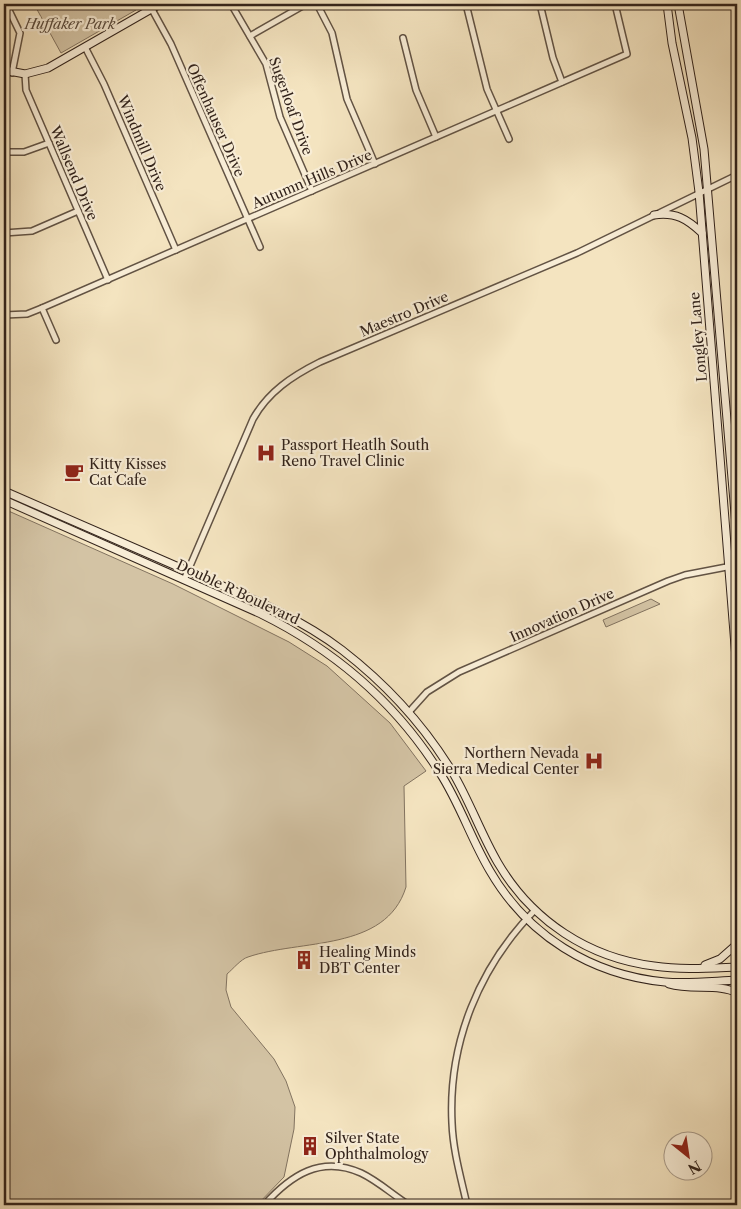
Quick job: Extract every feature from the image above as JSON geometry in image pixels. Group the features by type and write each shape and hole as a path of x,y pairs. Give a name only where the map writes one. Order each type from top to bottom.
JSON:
{"main road":[{"path":"4,70 25,74 48,68 150,6 160,4"},
{"name":"Longley Lane","path":"667,4 672,44 692,138 699,192 737,671"},
{"name":"Longley Lane","path":"678,4 704,149 737,537"},
{"path":"654,215 668,213 679,216 688,220 702,232"},
{"name":"Double R Boulevard","path":"4,491 254,599 316,632 371,674 408,712 451,770 504,872 535,910 570,937 607,956 655,966 692,968 737,966"},
{"name":"Double R Boulevard","path":"4,500 184,580 295,632 342,664 383,701 408,728 441,773 460,807 492,874 527,919 548,938 582,959 617,972 657,981 737,980"},
{"path":"692,968 720,959 737,944"},
{"path":"657,981 684,989 726,989 737,993"}],"street":[{"path":"6,4 20,33 12,73"},
{"name":"Sugerloaf Drive","path":"231,4 269,72 280,116 312,191"},
{"path":"250,36 306,4"},
{"path":"317,4 332,33 347,99 375,164"},
{"path":"466,4 483,74 509,138"},
{"path":"540,4 553,58 562,82"},
{"name":"Autumn Hills Drive","path":"4,315 18,316 42,308 627,54 615,4"},
{"name":"Offenhauser Drive","path":"150,6 171,44 260,247"},
{"path":"403,38 416,90 436,137"},
{"name":"Windmill Drive","path":"85,47 104,84 176,250"},
{"name":"Wallsend Drive","path":"25,74 26,90 108,280"},
{"path":"4,152 24,152 49,143"},
{"name":"Maestro Drive","path":"184,580 253,420 269,396 284,383 320,362 577,253 737,175"},
{"path":"4,233 32,231 78,211"},
{"path":"42,308 56,340"},
{"name":"Innovation Drive","path":"408,712 428,692 459,672 668,581 737,565"},
{"path":"466,1205 452,1124 453,1080 457,1052 469,1012 479,988 516,930 535,910"},
{"path":"264,1205 293,1177 316,1168 329,1166 346,1168 362,1174 409,1205"}],"green space":[{"name":"Huffaker Park","path":"34,4 141,4 136,10 61,53"},
{"path":"4,509 173,584 289,642 327,666 390,723 426,771 404,786 406,887 396,908 380,923 361,933 339,940 269,951 248,957 227,974 226,990 231,1007 274,1059 286,1081 295,1107 294,1129 284,1177 257,1205 4,1205"},
{"path":"651,599 660,604 606,627 603,620"}],"place":[{"name":"Passport Heatlh South Reno Travel Clinic","path":"266,453"},
{"name":"Kitty Kisses Cat Cafe","path":"74,472"},
{"name":"Northern Nevada Sierra Medical Center","path":"594,761"},
{"name":"Healing Minds DBT Center","path":"304,960"},
{"name":"Silver State Ophthalmology","path":"310,1146"}]}
